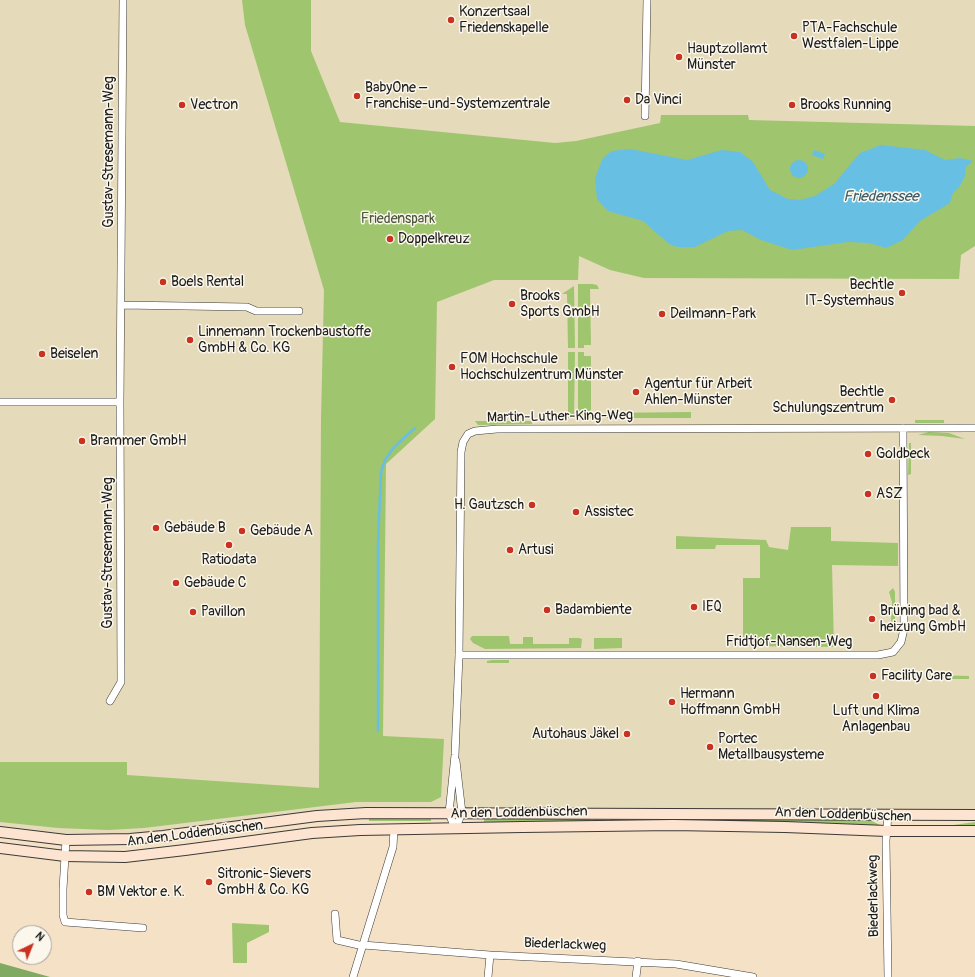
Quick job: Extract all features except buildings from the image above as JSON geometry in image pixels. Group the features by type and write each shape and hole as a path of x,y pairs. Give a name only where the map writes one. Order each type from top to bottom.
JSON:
{"main road":[{"name":"An den Loddenbüschen","path":"0,832 66,840 164,836 317,816 366,813 975,815"},
{"name":"An den Loddenbüschen","path":"0,848 65,856 125,857 312,833 394,829 673,825 887,831 975,831"}],"street":[{"name":"Gustav-Stresemann-Weg","path":"110,701 121,682 120,402 122,305 123,0"},
{"path":"646,116 647,0"},
{"path":"122,305 247,307 256,310 299,311"},
{"path":"0,402 120,402"},
{"name":"Fridtjof-Nansen-Weg","path":"459,656 878,655 893,652 901,642 904,629 903,428"},
{"name":"Martin-Luther-King-Weg","path":"455,829 449,813 455,755 459,656 461,452 465,438 472,432 497,429 975,428"},
{"name":"Martin-Luther-King-Weg","path":"455,755 460,782 462,813 455,829"},
{"name":"Biederlackweg","path":"888,814 888,977"},
{"path":"352,977 393,847 394,829"},
{"path":"66,840 63,915 65,922 143,928"},
{"name":"Biederlackweg","path":"335,914 337,940 363,945 490,955 676,964 753,977"},
{"path":"488,977 490,955"},
{"path":"636,977 638,961"}],"shaded area":[{"path":"0,0 975,0 975,810 444,809 134,836 66,835 0,827"}],"green space":[{"name":"Friedenspark","path":"242,0 311,0 311,51 340,122 555,143 576,141 660,123 661,115 748,115 749,120 975,126 975,246 961,255 959,279 644,278 610,270 579,256 578,280 494,280 437,302 435,419 386,464 383,736 444,739 441,797 431,802 356,802 144,828 108,830 58,828 0,822 0,762 127,762 127,775 319,788 321,418 324,290 245,25"},
{"path":"578,284 597,285 599,289 590,289 591,345 584,345 584,348 578,348"},
{"path":"574,286 575,348 568,348 567,294 562,294"},
{"path":"568,352 575,352 574,418 561,418 561,412 568,412"},
{"path":"578,352 584,352 584,356 591,356 591,413 598,413 598,418 578,418"},
{"path":"691,412 691,418 605,418 605,413"},
{"path":"915,420 944,420 944,423 915,423"},
{"path":"475,421 532,421 532,424 478,425"},
{"path":"929,432 949,433 965,439 918,435"},
{"path":"909,443 911,443 911,474 908,475"},
{"path":"791,527 831,527 831,541 898,543 898,566 832,565 834,647 743,646 743,578 760,578 760,545 716,545 715,549 676,549 676,536 766,540 769,547 788,550"},
{"path":"893,588 895,592 895,621 892,624 892,602 889,592"},
{"path":"472,636 509,636 510,644 523,644 523,637 533,637 533,644 569,644 569,638 582,639 581,648 485,649 473,643 470,639"},
{"path":"594,638 622,638 622,648 594,649"},
{"path":"509,660 509,663 487,663 487,661"},
{"path":"930,675 969,676 969,679 930,679"},
{"path":"369,818 431,818 431,821 369,821"},
{"path":"484,818 590,818 590,823 484,824"},
{"path":"612,818 870,820 880,825 846,825 830,823 613,821 610,820"},
{"path":"975,822 975,825 946,828 907,827 910,825 946,826"},
{"path":"232,923 269,925 269,932 247,943 247,963 233,963"},
{"path":"0,963 50,977 0,977"}],"water":[{"name":"Friedenssee","path":"881,145 925,150 945,160 960,158 973,161 966,167 965,176 960,186 953,193 950,203 920,221 903,240 886,248 869,243 848,242 792,250 761,240 742,230 728,231 695,247 677,247 669,244 643,221 608,211 597,199 595,178 603,158 612,151 630,149 687,160 722,150 740,152 753,162 770,190 788,199 800,200 815,196 834,184 860,153"},
{"path":"814,150 825,154 823,159 812,155"},
{"path":"799,160 805,163 808,169 805,175 799,178 793,175 790,169 793,163"}],"waterway":[{"path":"378,731 378,544 381,472 385,460 394,447 415,428"}],"place":[{"name":"Konzertsaal Friedenskapelle","path":"451,20"},
{"name":"PTA-Fachschule Westfalen-Lippe","path":"794,36"},
{"name":"Hauptzollamt Münster","path":"679,57"},
{"name":"BabyOne – Franchise-und-Systemzentrale","path":"357,96"},
{"name":"Da Vinci","path":"627,100"},
{"name":"Vectron","path":"182,105"},
{"name":"Brooks Running","path":"792,105"},
{"name":"Doppelkreuz","path":"390,239"},
{"name":"Boels Rental","path":"163,282"},
{"name":"Bechtle IT-Systemhaus","path":"902,293"},
{"name":"Brooks Sports GmbH","path":"512,304"},
{"name":"Deilmann-Park","path":"662,314"},
{"name":"Linnemann Trockenbaustoffe GmbH & Co. KG","path":"190,340"},
{"name":"Beiselen","path":"42,354"},
{"name":"FOM Hochschule Hochschulzentrum Münster","path":"452,367"},
{"name":"Agentur für Arbeit Ahlen-Münster","path":"636,392"},
{"name":"Bechtle Schulungszentrum","path":"892,400"},
{"name":"Brammer GmbH","path":"82,441"},
{"name":"Goldbeck","path":"868,454"},
{"name":"ASZ","path":"868,494"},
{"name":"H. Gautzsch","path":"532,505"},
{"name":"Assistec","path":"576,512"},
{"name":"Gebäude B","path":"156,528"},
{"name":"Gebäude A","path":"242,531"},
{"name":"Ratiodata","path":"229,545"},
{"name":"Artusi","path":"510,550"},
{"name":"Gebäude C","path":"176,583"},
{"name":"IEQ","path":"694,607"},
{"name":"Badambiente","path":"547,610"},
{"name":"Pavillon","path":"193,612"},
{"name":"Brüning bad & heizung GmbH","path":"872,619"},
{"name":"Facility Care","path":"873,676"},
{"name":"Luft und Klima Anlagenbau","path":"876,696"},
{"name":"Hermann Hoffmann GmbH","path":"672,702"},
{"name":"Autohaus Jäkel","path":"627,734"},
{"name":"Portec Metallbausysteme","path":"710,747"},
{"name":"Sitronic-Sievers GmbH & Co. KG","path":"209,882"},
{"name":"BM Vektor e. K.","path":"89,892"}]}
